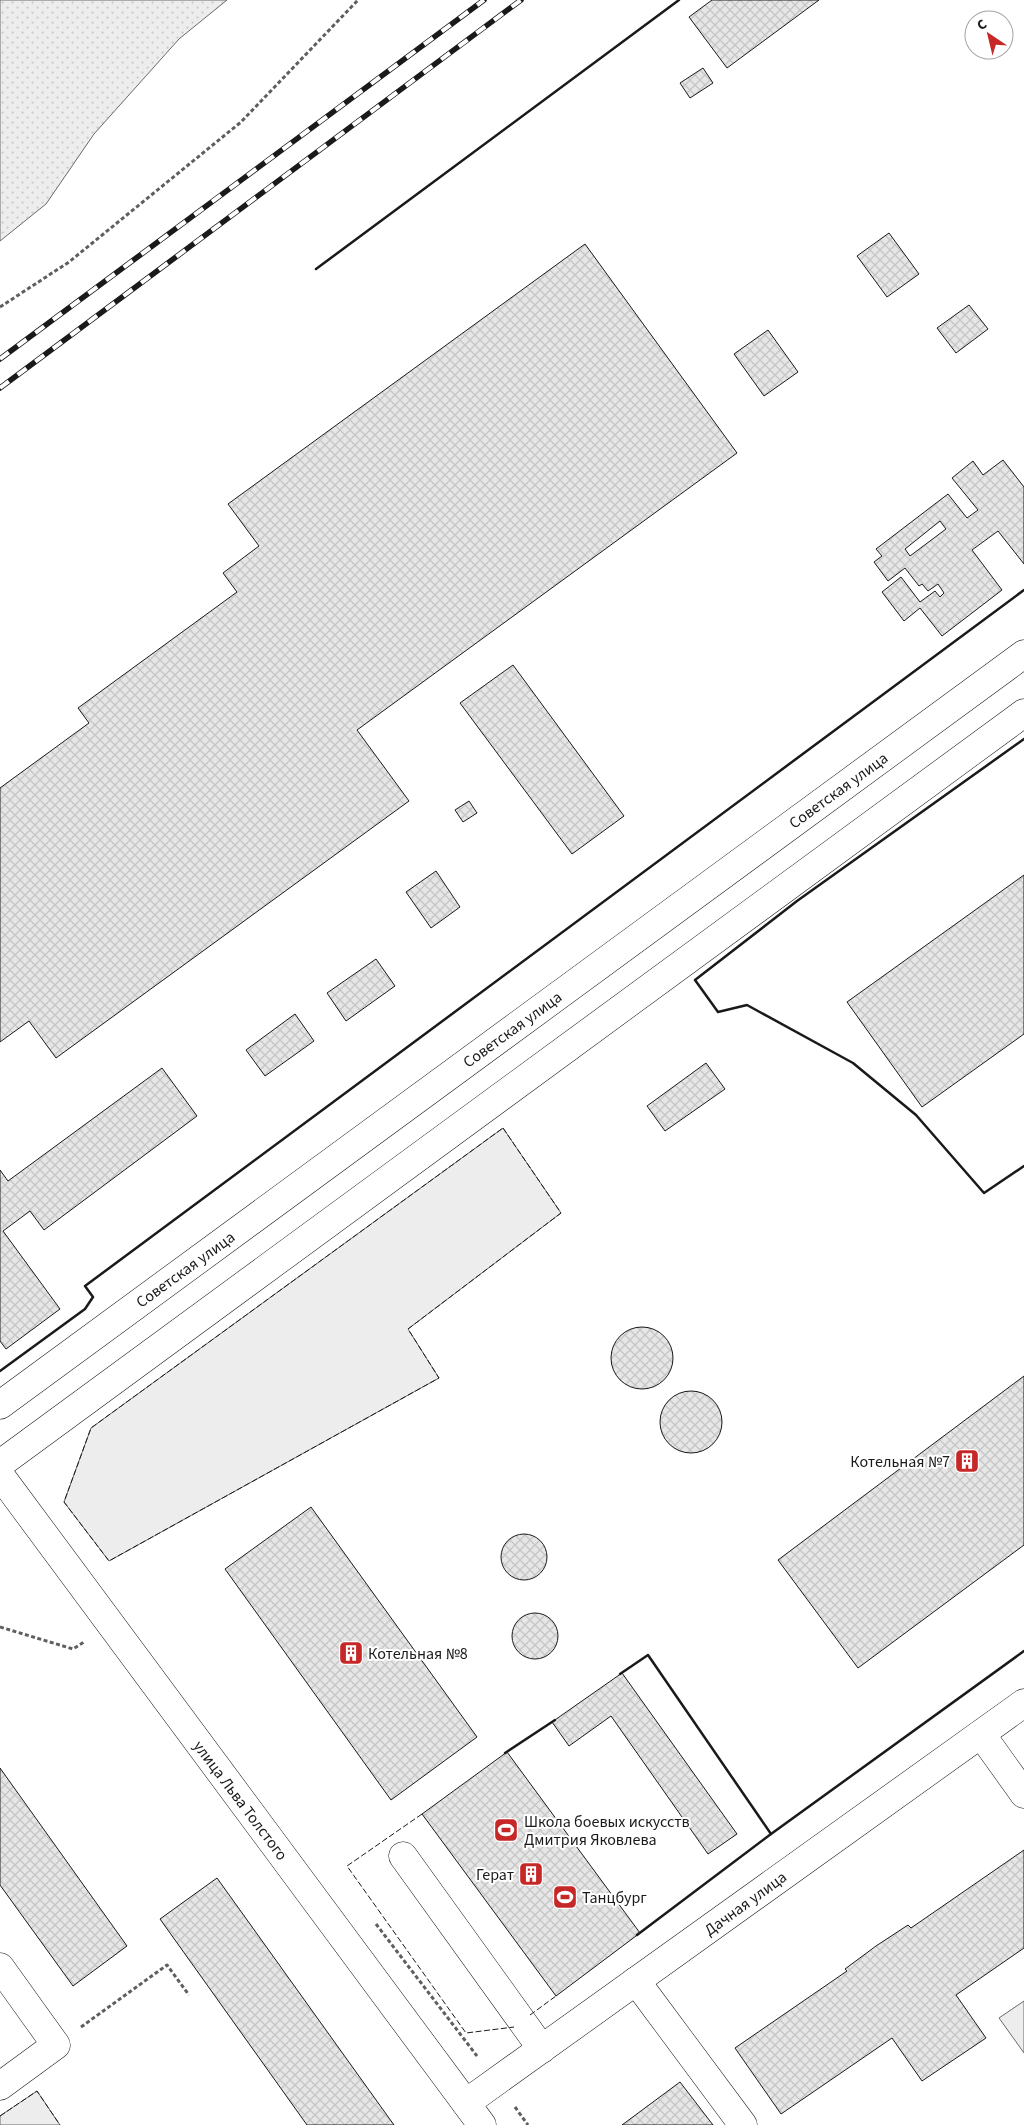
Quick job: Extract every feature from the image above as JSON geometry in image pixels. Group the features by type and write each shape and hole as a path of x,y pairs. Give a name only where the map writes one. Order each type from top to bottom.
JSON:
{"main road":[{"name":"Советская улица","path":"0,1406 1024,654"},
{"path":"0,1464 1024,713"},
{"name":"улица Льва Толстого","path":"0,1475 482,2125"},
{"name":"Дачная улица","path":"466,2103 1024,1703"},
{"path":"981,1734 1024,1794"},
{"path":"403,1856 542,2049"},
{"path":"0,1967 56,2045 0,2086"},
{"path":"636,1981 743,2125"}],"path":[{"path":"0,307 69,262 241,122 358,0"},
{"path":"56,2045 167,1965 189,1995"}],"shaded area":[{"path":"0,0 227,0 179,39 94,134 46,204 0,241"},
{"path":"503,1128 561,1213 408,1329 439,1378 109,1561 64,1502 91,1428"},
{"path":"1024,2001 1024,2053 999,2018"},
{"path":"37,2091 60,2125 0,2125 0,2116"}],"building":[{"path":"712,0 819,0 727,68 689,17"},
{"path":"703,68 713,83 690,98 680,83"},
{"path":"889,233 919,274 887,297 857,256"},
{"path":"585,244 737,453 357,730 409,801 56,1058 29,1021 0,1042 0,788 89,723 78,708 237,592 223,573 259,546 228,504"},
{"path":"969,305 988,329 956,353 937,328"},
{"path":"768,330 798,372 764,396 734,354"},
{"path":"1003,460 1024,487 1024,564 998,531 972,550 1002,590 942,636 920,608 904,621 882,592 901,577 920,602 935,591 940,597 944,593 938,584 928,591 922,584 919,586 905,568 888,581 874,562 882,556 876,549 948,494 967,518 978,510 952,478 973,461 983,475","holes":["940,521 946,529 910,556 905,549"]},
{"path":"513,665 624,816 572,854 460,703"},
{"path":"469,801 477,813 463,822 455,810"},
{"path":"436,871 460,907 431,928 406,892"},
{"path":"1024,875 1024,1034 922,1107 847,1002"},
{"path":"376,959 395,986 346,1021 327,993"},
{"path":"295,1014 314,1041 265,1076 246,1050"},
{"path":"706,1063 725,1089 665,1131 647,1106"},
{"path":"162,1068 197,1116 44,1230 30,1211 3,1231 60,1309 6,1349 0,1341 0,1170 8,1181"},
{"path":"636,1327 648,1327 664,1336 671,1346 673,1358 671,1370 664,1380 648,1389 636,1389 625,1384 616,1375 611,1364 611,1352 616,1341 625,1332"},
{"name":"Котельная №7","path":"1024,1376 1024,1545 858,1668 778,1560"},
{"path":"691,1391 703,1393 713,1400 720,1410 722,1422 720,1434 713,1444 703,1451 691,1453 679,1451 669,1444 662,1434 660,1422 662,1410 669,1400 679,1393"},
{"name":"Котельная №8","path":"311,1507 477,1737 391,1800 225,1569"},
{"path":"524,1534 537,1538 543,1544 547,1557 543,1570 537,1576 524,1580 511,1576 505,1570 501,1557 505,1544 511,1538"},
{"path":"535,1613 548,1617 554,1623 558,1636 554,1649 548,1655 535,1659 522,1655 516,1649 512,1636 516,1623 522,1617"},
{"path":"622,1673 737,1834 708,1854 611,1716 569,1746 552,1722"},
{"name":"Герат","path":"507,1752 640,1933 556,1996 422,1814"},
{"path":"0,1768 127,1946 73,1986 0,1885"},
{"path":"1024,1850 1024,1948 956,1995 986,2038 922,2081 892,2038 781,2114 735,2048 847,1971 845,1969 876,1946 908,1925 911,1928"},
{"path":"217,1878 394,2125 307,2125 160,1919"},
{"path":"680,2082 713,2125 622,2125"}],"railway":[{"path":"0,359 484,0"},
{"path":"0,388 521,0"}],"fence":[{"path":"503,1128 561,1213 408,1329 439,1378 109,1561 64,1502 91,1428 503,1128"},
{"path":"422,1814 347,1866 466,2033 514,2027"},
{"path":"530,2015 556,1996"},
{"path":"0,2116 37,2091 60,2125"}],"wall":[{"path":"316,269 679,0"},
{"path":"0,1371 85,1309 93,1297 85,1286 1024,590"},
{"path":"1024,739 797,901 695,980 718,1012 747,1005 853,1063 916,1115 984,1193 1024,1166"},
{"path":"637,1935 771,1834 1024,1651"},
{"path":"620,1674 648,1655 771,1834"},
{"path":"505,1753 555,1720"}],"place":[{"name":"Котельная №7","path":"967,1461"},
{"name":"Котельная №8","path":"351,1653"},
{"name":"Школа боевых искусств Дмитрия Яковлева","path":"506,1830"},
{"name":"Герат","path":"531,1874"},
{"name":"Танцбург","path":"565,1897"}]}
